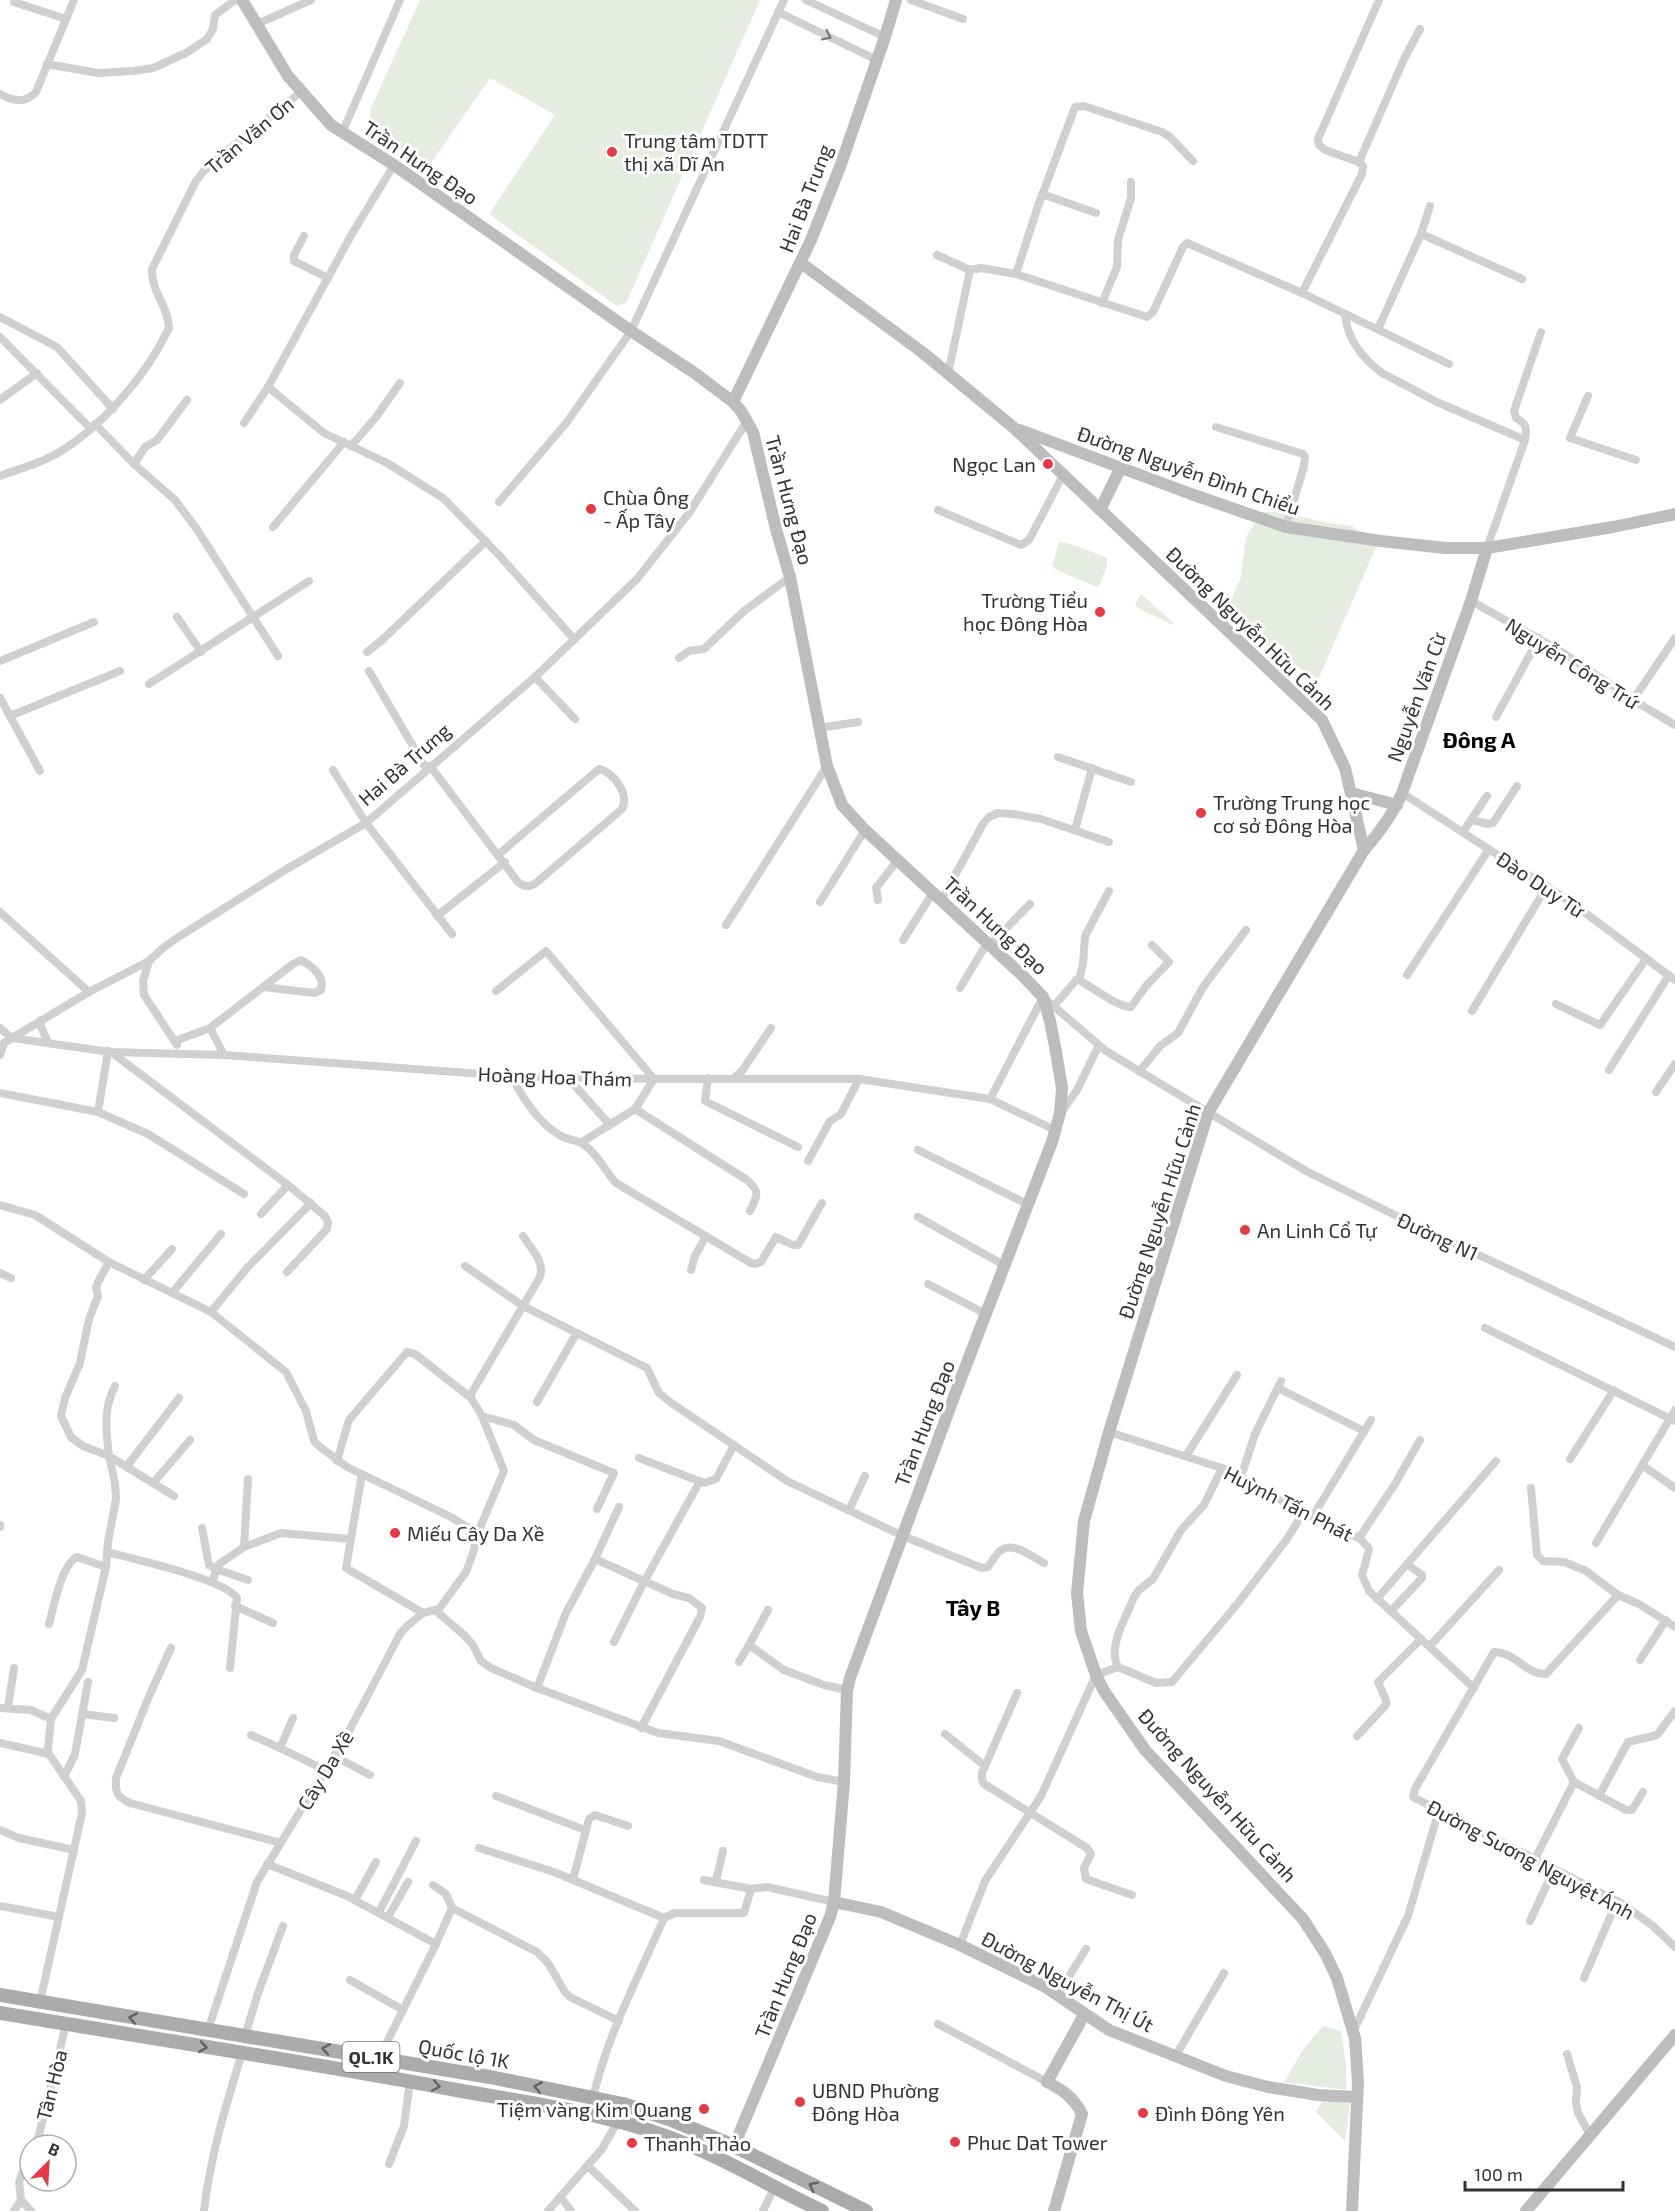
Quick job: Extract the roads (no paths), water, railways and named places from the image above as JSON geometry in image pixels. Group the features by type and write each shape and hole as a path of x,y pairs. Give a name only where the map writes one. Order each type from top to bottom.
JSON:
{"main road":[{"name":"Quốc lộ 1K","path":"0,1995 379,2058 623,2104 669,2119 734,2146 866,2211"},
{"name":"Quốc lộ 1K","path":"0,2013 410,2081 618,2121 688,2144 822,2211"},
{"path":"618,2121 623,2104"},
{"path":"727,2162 734,2146"}],"street":[{"path":"0,94 16,100 30,99 39,86 46,64 74,0"},
{"path":"46,64 98,73 153,68 186,53 207,39 213,29 215,15 235,0"},
{"name":"Trần Hưng Đạo","path":"242,0 288,76 332,125 394,165 733,402 753,432 776,530 790,577 827,766 842,805 897,861 1043,997 1050,1021 1062,1088 1060,1113 847,1690 844,1782 834,1902 826,1931 734,2146"},
{"path":"257,24 311,0"},
{"path":"342,133 400,0"},
{"path":"500,502 567,422 631,331 783,0"},
{"path":"806,0 885,37"},
{"name":"Hai Bà Trưng","path":"733,402 801,263 840,166 896,0"},
{"path":"911,0 963,20"},
{"path":"1302,293 1362,174 1363,166 1359,162 1325,150 1319,145 1318,139 1379,0"},
{"path":"14,2 66,19"},
{"path":"778,12 877,60"},
{"path":"1359,162 1404,59 1420,29"},
{"name":"Trần Văn Ơn","path":"0,476 57,454 121,402 169,328 165,306 152,282 152,269 196,182 221,154 301,92"},
{"path":"1016,274 1042,194 1075,107 1079,105 1162,132 1170,137 1193,161"},
{"path":"244,423 268,387 353,232 394,165"},
{"path":"1102,303 1117,267 1118,240 1130,205 1131,182"},
{"path":"1042,194 1096,213"},
{"path":"1378,329 1430,206"},
{"path":"1420,234 1522,279"},
{"path":"304,236 294,255 294,261 328,278"},
{"path":"937,255 970,270 981,268 1016,274 1147,317 1153,312 1183,247 1187,243 1302,293 1449,364"},
{"name":"Đường Nguyễn Hữu Cảnh","path":"801,263 922,352 1013,427 1322,720 1345,768 1364,850 1208,1113 1109,1432 1084,1521 1077,1593 1081,1631 1104,1691 1145,1750 1303,1919 1325,1953 1337,1978 1354,2030 1358,2082 1352,2211"},
{"path":"948,374 970,270"},
{"path":"1345,314 1347,328 1354,345 1373,367 1437,402 1525,440"},
{"path":"0,317 57,347 113,409"},
{"path":"1487,548 1525,440 1527,428 1525,423 1516,418 1514,411 1541,332"},
{"path":"0,337 175,500 196,528 278,656"},
{"path":"0,400 37,373"},
{"path":"273,527 347,444 376,417 400,383"},
{"path":"268,387 324,433 387,463 436,493 486,541 574,639"},
{"path":"1588,396 1570,438 1636,460"},
{"path":"134,464 145,447 156,440 187,400"},
{"name":"Hai Bà Trưng","path":"6,1041 149,961 180,936 285,870 366,823 535,677 637,579 690,513 747,421"},
{"name":"Đường Nguyễn Đình Chiểu","path":"1013,427 1286,527 1445,549 1487,548 1675,514"},
{"path":"1216,427 1303,454 1305,457 1286,527"},
{"path":"1100,510 1121,467"},
{"path":"938,510 1021,545 1029,540 1063,476"},
{"path":"367,652 486,541"},
{"name":"Nguyễn Văn Cừ","path":"1364,850 1397,805 1402,793 1471,601 1487,548"},
{"path":"679,658 689,651 704,649 744,612 790,577"},
{"path":"149,684 309,580"},
{"name":"Nguyễn Công Trứ","path":"1471,601 1539,638 1675,725"},
{"path":"177,617 201,652"},
{"path":"0,661 94,622"},
{"path":"1496,717 1539,638"},
{"path":"1633,700 1675,638"},
{"path":"10,716 120,671"},
{"path":"369,671 429,768 499,854 518,882 524,886 531,887 622,809 625,799 612,776 602,769 595,771 499,854"},
{"path":"535,677 575,719"},
{"path":"0,698 40,771"},
{"path":"819,728 858,722"},
{"path":"1058,757 1131,782"},
{"path":"726,925 827,766"},
{"path":"1075,830 1092,768"},
{"path":"333,770 366,823 452,934"},
{"path":"1472,820 1493,823 1517,786"},
{"path":"1351,793 1397,805"},
{"name":"Đào Duy Từ","path":"1402,793 1546,886 1672,977"},
{"path":"1463,832 1487,796"},
{"path":"903,940 936,897 983,824 998,813 1032,817 1108,842"},
{"path":"820,902 865,830"},
{"path":"1407,975 1489,849"},
{"path":"878,900 876,888 897,861"},
{"path":"437,916 505,862"},
{"path":"1472,1011 1546,886"},
{"path":"1079,980 1083,964 1085,936 1109,891"},
{"path":"960,988 988,944 1030,904"},
{"path":"0,912 89,993"},
{"path":"1139,1072 1160,1046 1178,1034 1203,987 1246,930"},
{"path":"1079,980 1116,1002 1131,1007 1146,986 1169,962 1152,945"},
{"path":"496,991 546,951 654,1079 635,1109 582,1142"},
{"path":"1556,1004 1600,1025 1646,959"},
{"path":"175,1041 210,1028 293,964 301,960 314,968 323,987 314,993 264,987"},
{"path":"149,961 143,981 144,995 182,1053"},
{"path":"1609,1070 1672,977"},
{"path":"1054,1006 1077,979 1079,980"},
{"path":"990,1100 1043,997"},
{"name":"Đường N1","path":"1043,997 1100,1046 1139,1072 1335,1186 1675,1347"},
{"path":"41,1020 41,1027 48,1042"},
{"path":"0,1028 6,1041 0,1055"},
{"path":"210,1028 224,1054"},
{"path":"734,1078 742,1071 771,1028"},
{"name":"Hoàng Hoa Thám","path":"6,1041 48,1042 109,1052 224,1054 511,1076 859,1079 990,1100 1055,1130"},
{"path":"1060,1113 1077,1090 1100,1046"},
{"path":"98,1112 109,1052 311,1203 325,1216 328,1222 327,1229 287,1272"},
{"path":"1656,1092 1675,1064"},
{"path":"511,1076 537,1116 549,1129 564,1138 582,1142 616,1183 751,1263 759,1264 776,1237 798,1245 822,1203"},
{"path":"568,1078 610,1125"},
{"path":"708,1078 705,1101 798,1147"},
{"path":"808,1161 830,1121 841,1114 859,1079"},
{"path":"0,1093 98,1112 148,1134 244,1194"},
{"path":"635,1109 752,1184 757,1195 750,1211"},
{"path":"918,1150 1027,1204"},
{"path":"261,1214 288,1185"},
{"path":"210,1312 247,1268 311,1203"},
{"path":"0,1205 35,1215 109,1262 210,1312 286,1372 306,1411 314,1441 337,1461 451,1517 467,1527 476,1537"},
{"path":"918,1217 1004,1264"},
{"path":"172,1293 221,1234"},
{"path":"471,1398 473,1387 540,1277 541,1263 523,1236"},
{"path":"691,1270 695,1256 706,1236"},
{"path":"144,1280 172,1249"},
{"path":"109,1262 96,1288 98,1296 89,1319 81,1363 65,1398 61,1416 71,1437 83,1446 109,1456 174,1496"},
{"path":"465,1266 523,1306 647,1368 659,1394 788,1481 903,1536 982,1568 988,1567 1001,1550 1008,1548 1015,1548 1044,1563"},
{"path":"0,1273 11,1278"},
{"path":"928,1284 986,1314"},
{"path":"1485,1328 1674,1416 1596,1543"},
{"path":"537,1402 576,1334"},
{"path":"337,1461 349,1420 407,1352 415,1354 471,1398 482,1416 504,1471 476,1537 466,1572 449,1598 439,1609 435,1610 464,1635 473,1645 481,1661 491,1668 537,1688 642,1728 673,1736 719,1741 817,1777 844,1782"},
{"path":"1186,1456 1237,1375"},
{"path":"1240,1477 1255,1434 1279,1384 1364,1431"},
{"path":"40,2002 82,1813 81,1801 49,1754 51,1719 82,1670 106,1567 116,1499 105,1420 109,1397 115,1386"},
{"path":"1570,1459 1614,1390"},
{"path":"126,1466 179,1398"},
{"path":"482,1416 514,1425 534,1440 614,1473 597,1509"},
{"path":"1313,1516 1371,1420"},
{"name":"Huỳnh Tấn Phát","path":"1109,1432 1222,1468 1302,1513 1359,1538 1369,1550 1362,1575 1369,1591 1474,1688"},
{"path":"154,1482 190,1440"},
{"path":"1359,1538 1395,1484 1420,1440"},
{"path":"639,1458 704,1483 716,1479 734,1445"},
{"path":"1377,1599 1496,1461"},
{"path":"1642,1466 1675,1488"},
{"path":"1222,1468 1204,1505 1181,1530 1153,1579 1134,1597 1114,1649 1113,1659 1118,1667 1156,1683 1172,1682 1238,1603 1287,1539 1302,1513"},
{"path":"362,1474 346,1566 348,1570 423,1613"},
{"path":"849,1510 865,1476"},
{"path":"244,1547 248,1479"},
{"path":"614,1642 699,1481"},
{"path":"1531,1488 1537,1555 1540,1559 1548,1562 1564,1562 1586,1572 1618,1594 1639,1604 1675,1627"},
{"path":"537,1688 566,1613 619,1507"},
{"path":"202,1528 208,1563 216,1569 248,1580"},
{"path":"212,1582 216,1569 224,1558 244,1547 281,1533 350,1539"},
{"path":"107,1552 212,1582 233,1592 237,1599 230,1668"},
{"path":"49,1624 58,1591 72,1560 77,1557 106,1567"},
{"path":"595,1559 644,1582 689,1598 702,1608 700,1617 642,1728"},
{"path":"1391,1611 1422,1578 1422,1575 1407,1564"},
{"path":"1430,1646 1499,1570"},
{"path":"1474,1688 1494,1652 1502,1652 1539,1675 1546,1674 1618,1594"},
{"path":"235,1606 273,1623"},
{"name":"Cây Da Xề","path":"208,2030 258,1882 267,1864 334,1756 400,1634 423,1613 435,1610"},
{"path":"739,1662 768,1610"},
{"path":"1640,1660 1666,1620"},
{"path":"1357,1736 1386,1705 1379,1684 1380,1680 1421,1639"},
{"path":"749,1645 784,1670 824,1685 847,1690"},
{"path":"171,1648 116,1778 115,1791 119,1798 130,1803 281,1843"},
{"path":"960,1945 986,1881 1041,1796 1096,1675 1118,1667"},
{"path":"14,1668 4,1708 31,1710 51,1719"},
{"path":"64,1777 75,1754 88,1682"},
{"name":"Đường Sương Nguyệt Ánh","path":"1474,1688 1415,1789 1413,1797 1617,1901 1653,1926 1675,1947"},
{"path":"1017,1693 985,1766 982,1779 984,1784 1090,1851 1091,1854 1084,1868 1086,1879 1132,1895"},
{"path":"1599,1796 1628,1742 1658,1735 1675,1711"},
{"path":"82,1714 114,1718"},
{"path":"280,1748 293,1718"},
{"path":"1580,1728 1562,1759 1574,1782 1626,1810 1632,1810 1643,1792"},
{"path":"945,1734 985,1766"},
{"path":"251,1735 325,1770"},
{"path":"0,1743 49,1754"},
{"path":"334,1756 370,1775"},
{"path":"1535,1859 1574,1782"},
{"path":"496,1796 585,1830"},
{"path":"1354,2030 1408,1916 1439,1810"},
{"path":"573,1879 589,1819 595,1815 628,1826"},
{"path":"0,1830 19,1838 74,1850"},
{"path":"379,1912 416,1841"},
{"path":"479,1848 573,1879 664,1918"},
{"path":"716,1881 723,1851"},
{"path":"355,1900 376,1862"},
{"path":"267,1864 355,1900 436,1944"},
{"path":"1530,1921 1554,1869"},
{"path":"704,1880 751,1889 767,1887 834,1902"},
{"path":"388,1917 408,1882"},
{"path":"379,2058 452,1908 447,1894 433,1886"},
{"path":"593,2097 601,2067 619,2021 664,1918 675,1913 744,1913 751,1889"},
{"path":"1584,1978 1617,1901"},
{"name":"Đường Nguyễn Thị Út","path":"834,1902 881,1912 960,1945 1058,1994 1084,2015 1109,2030 1175,2057 1260,2086 1318,2095 1356,2097"},
{"path":"0,1906 59,1917"},
{"path":"452,1908 537,1952 548,1963 570,1997 619,2021"},
{"path":"245,2036 283,1926"},
{"path":"1058,1994 1086,1949"},
{"path":"1175,2057 1224,1973"},
{"path":"350,1980 403,2010"},
{"path":"1047,2082 1084,2015"},
{"name":"Tân Hòa","path":"39,2133 66,2024"},
{"path":"938,2024 1065,2091 1082,2114 1054,2211"},
{"path":"1526,2211 1675,2035"},
{"path":"204,2211 210,2169 242,2053"},
{"path":"1567,2054 1577,2087 1578,2113 1590,2135"},
{"path":"389,2164 404,2126 410,2081"},
{"path":"548,2211 602,2150 618,2121"},
{"path":"588,2166 634,2211"},
{"path":"763,2211 774,2188"},
{"path":"20,2193 21,2200 31,2211"},
{"path":"561,2197 571,2211"},
{"path":"14,2211 21,2200"}],"place":[{"name":"Trung tâm TDTT thị xã Dĩ An","path":"612,152"},
{"name":"Ngọc Lan","path":"1048,464"},
{"name":"Chùa Ông - Ấp Tây","path":"591,509"},
{"name":"Trường Tiểu học Đông Hòa","path":"1100,612"},
{"name":"Trường Trung học cơ sở Đông Hòa","path":"1201,813"},
{"name":"An Linh Cổ Tự","path":"1245,1230"},
{"name":"Miếu Cây Da Xề","path":"395,1533"},
{"name":"UBND Phường Đông Hòa","path":"800,2102"},
{"name":"Tiệm vàng Kim Quang","path":"704,2109"},
{"name":"Đình Đông Yên","path":"1143,2113"},
{"name":"Phuc Dat Tower","path":"955,2142"},
{"name":"Thanh Thảo","path":"632,2143"}],"district":[{"name":"Đông A","path":"1479,739"},
{"name":"Tây B","path":"973,1607"}]}
